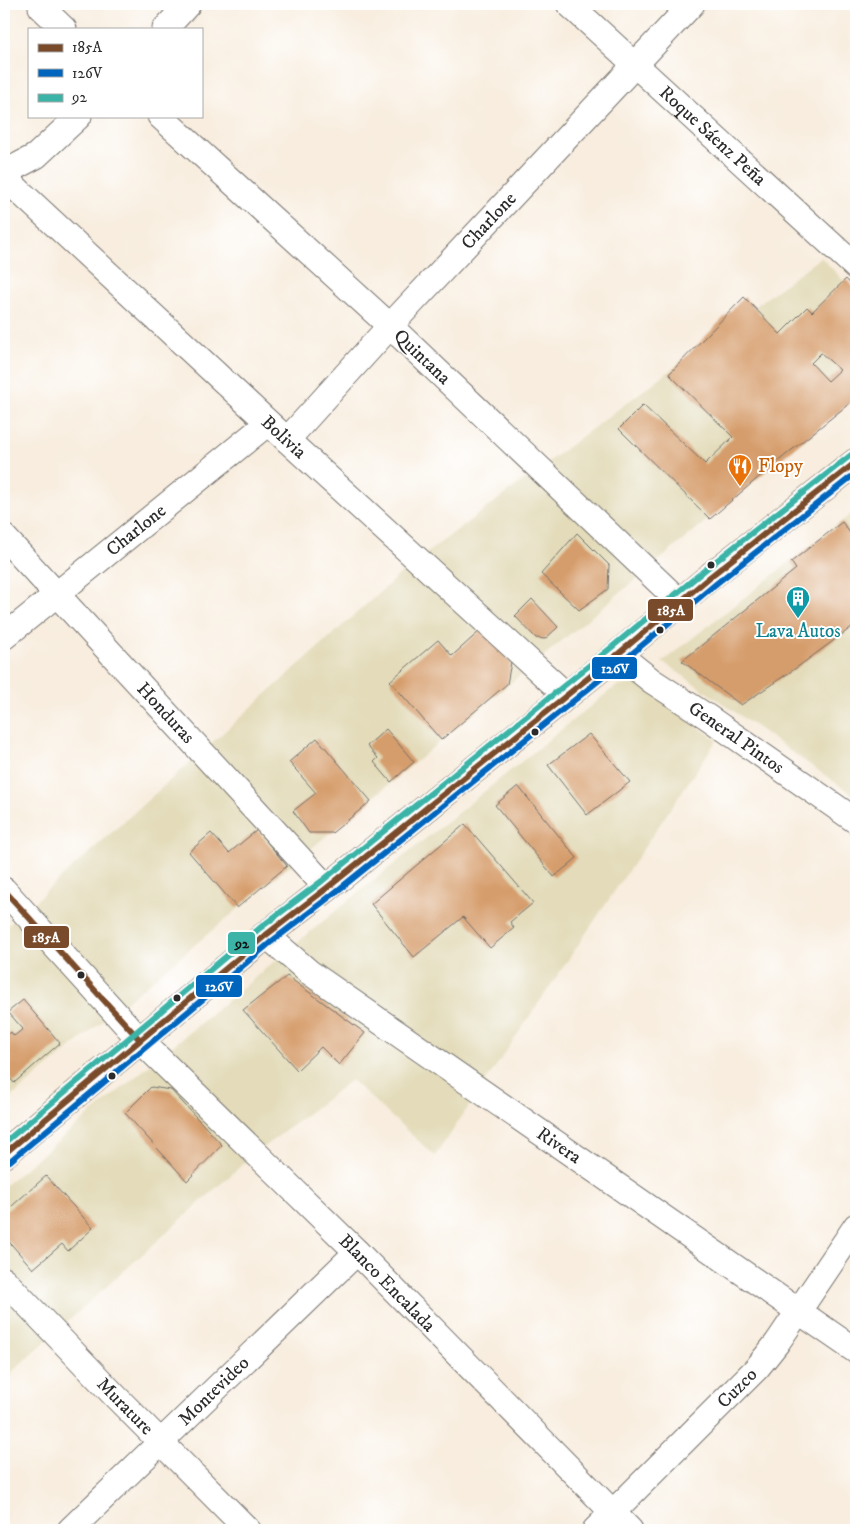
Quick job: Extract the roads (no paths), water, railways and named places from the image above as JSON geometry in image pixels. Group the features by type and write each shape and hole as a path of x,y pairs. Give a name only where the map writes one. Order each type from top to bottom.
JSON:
{"main road":[{"path":"4,1154 266,934 327,888 618,654 711,576 856,462"}],"street":[{"path":"166,28 188,4"},
{"name":"Roque Sáenz Peña","path":"570,4 853,258"},
{"name":"Charlone","path":"287,440 390,326 692,4"},
{"path":"41,7 63,28"},
{"path":"4,173 36,156 77,118"},
{"name":"Quintana","path":"162,118 390,326 680,602"},
{"name":"Bolivia","path":"4,177 287,440 566,695"},
{"name":"Charlone","path":"4,637 268,422"},
{"name":"Honduras","path":"4,537 327,888"},
{"name":"General Pintos","path":"618,654 652,681 706,716 856,821"},
{"name":"Blanco Encalada","path":"4,890 139,1039 357,1252 621,1521"},
{"name":"Rivera","path":"266,934 317,978 856,1351"},
{"name":"Cuzco","path":"595,1530 621,1521 757,1368 777,1343 856,1226"},
{"name":"Montevideo","path":"70,1530 162,1443 357,1252"},
{"name":"Murature","path":"4,1280 248,1530"}],"place":[{"name":"Flopy","path":"740,487"},
{"name":"Lava Autos","path":"798,619"}]}
